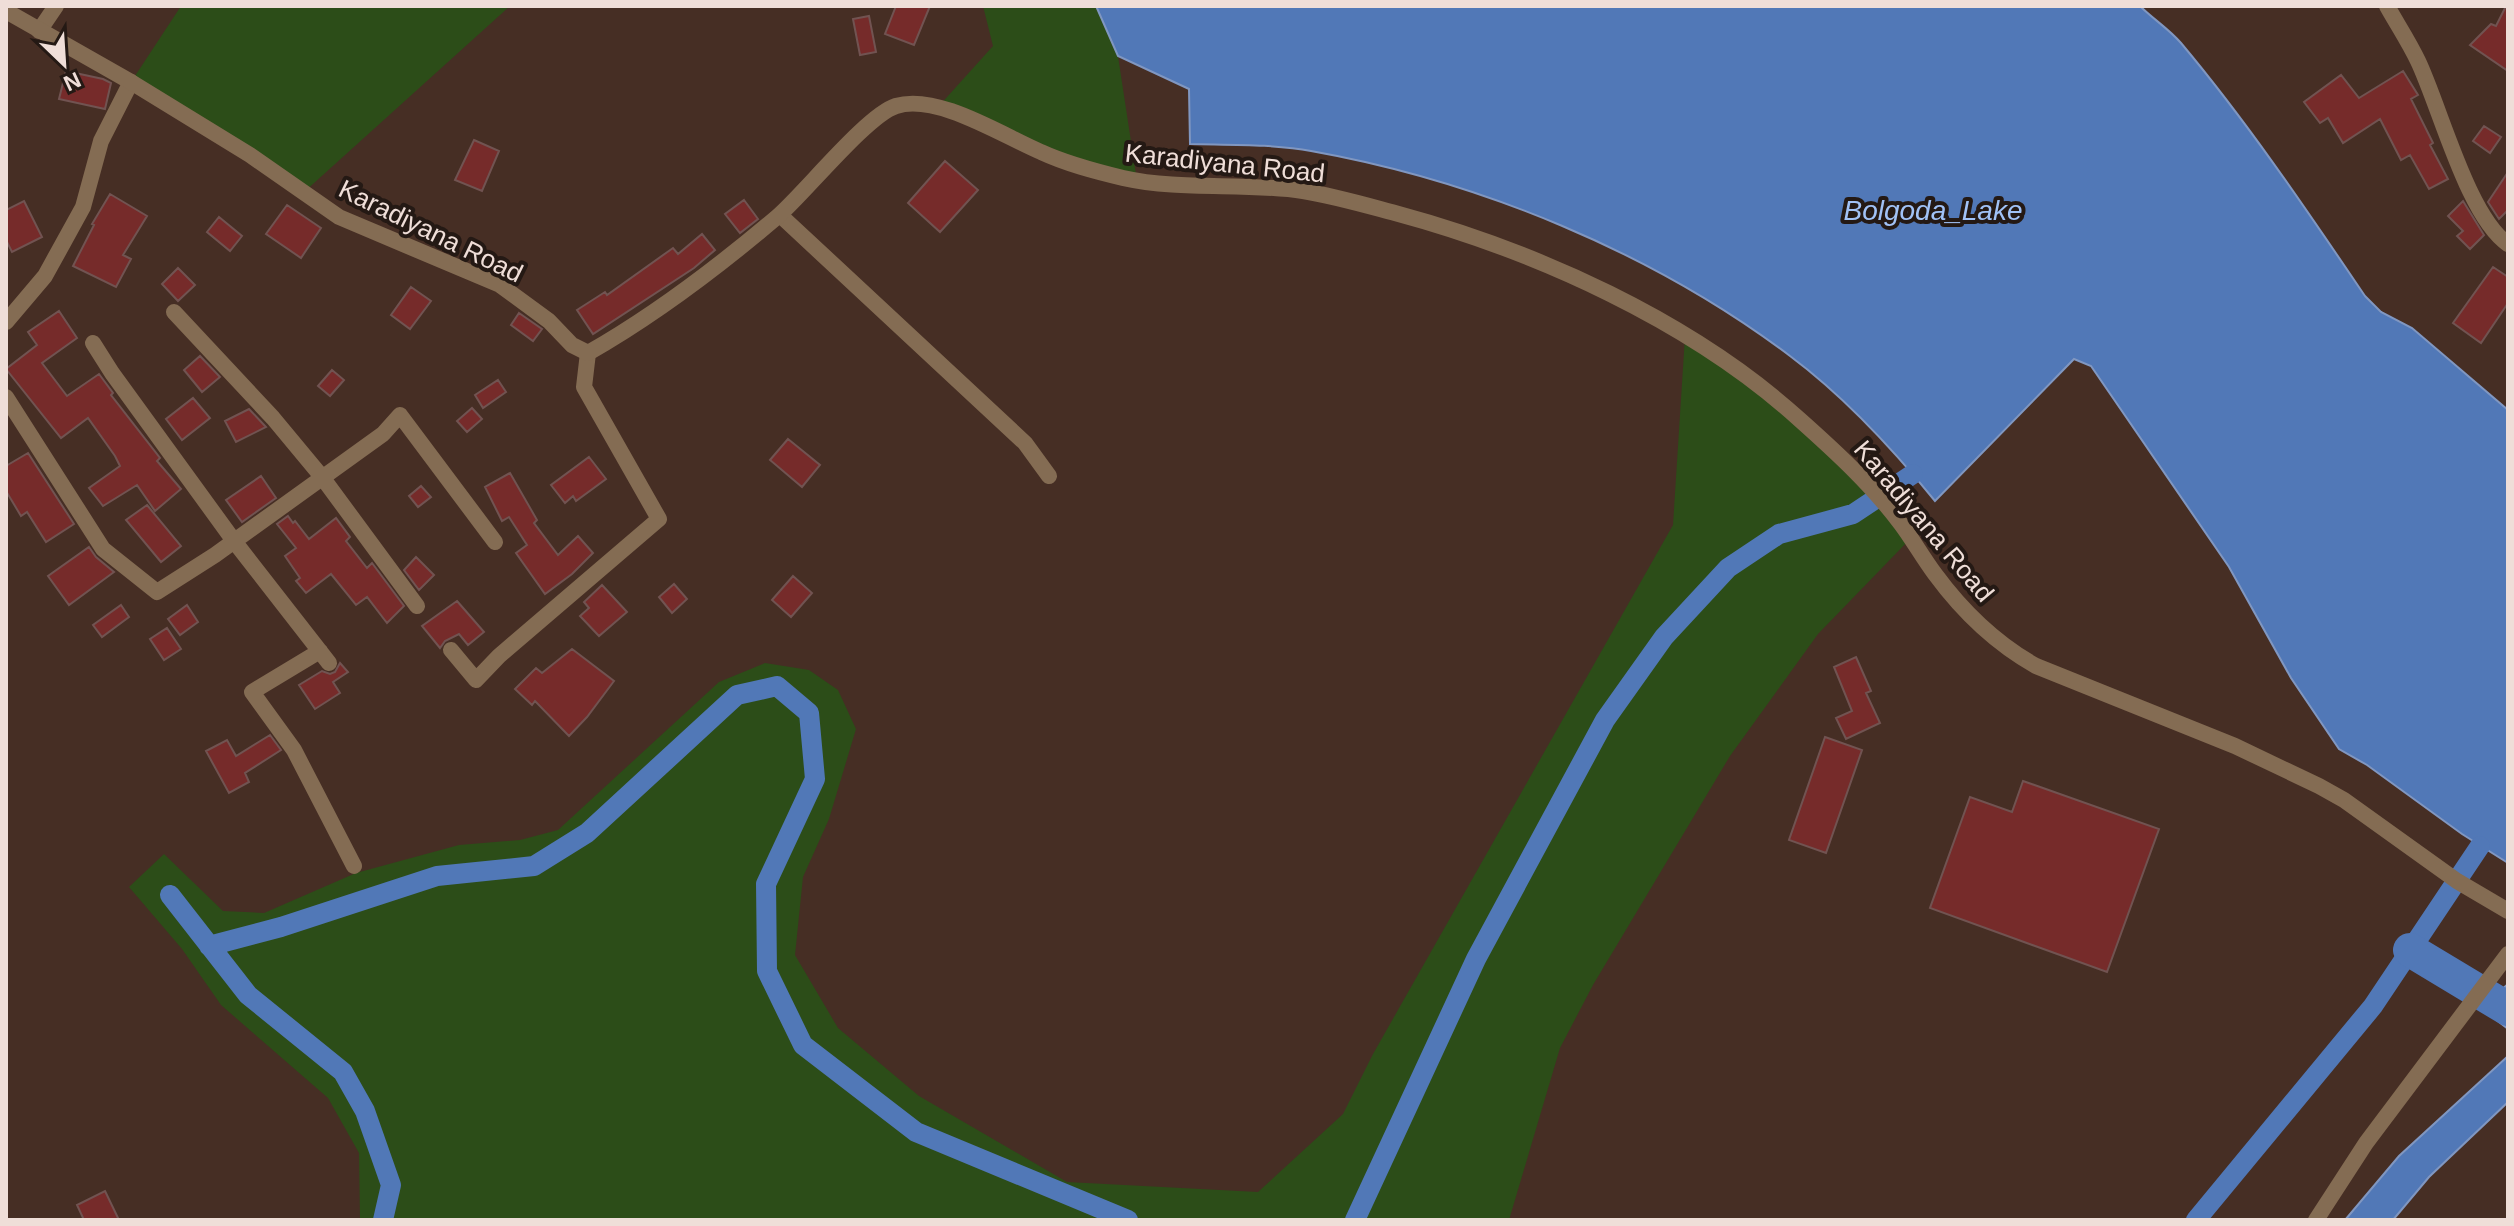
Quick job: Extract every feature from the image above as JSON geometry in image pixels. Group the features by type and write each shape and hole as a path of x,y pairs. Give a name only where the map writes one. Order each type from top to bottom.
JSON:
{"street":[{"path":"39,31 56,6"},
{"path":"2387,6 2418,61 2479,211 2508,244"},
{"name":"Karadiyana Road","path":"6,11 250,155 339,217 500,285 549,321 572,345 588,353 701,278 780,215 872,122 892,106 917,102 959,114 1039,151 1096,172 1137,181 1301,191 1453,228 1605,291 1685,336 1765,389 1861,476 1902,524 1944,586 1968,614 2007,649 2036,666 2235,746 2344,800 2447,874 2508,911"},
{"path":"6,322 45,276 83,207 101,141 131,82"},
{"path":"780,215 1025,443 1049,476"},
{"path":"174,312 273,418 322,477 417,606"},
{"path":"93,343 234,541 325,657 252,692 294,750 354,866"},
{"path":"451,650 476,680 499,656 659,519 584,387 588,353"},
{"path":"6,397 103,549 157,592 383,434 400,415 495,542"},
{"path":"2316,1220 2366,1143 2508,954"}],"green space":[{"path":"181,6 510,6 303,193 131,82"},
{"path":"983,6 1096,6 1118,56 1137,181 938,107 993,46"},
{"path":"1685,336 1765,389 1911,538 1818,634 1730,756 1593,985 1560,1048 1509,1220 360,1220 359,1153 328,1098 221,1005 182,949 129,887 164,854 223,911 264,913 356,873 459,845 520,840 558,830 719,682 765,663 809,670 838,690 856,729 829,819 803,877 795,955 838,1028 919,1096 1067,1182 1258,1192 1343,1114 1373,1054 1673,525"}],"water":[{"name":"Bolgoda_Lake","path":"1096,6 2140,6 2181,43 2230,104 2365,296 2381,312 2412,328 2508,410 2508,863 2339,749 2291,678 2229,567 2091,366 2074,359 1935,501 1867,424 1830,388 1790,356 1681,284 1622,253 1500,202 1374,164 1282,147 1190,144 1189,89 1118,56"},
{"path":"2508,984 2508,1029 2481,1008"},
{"path":"2508,1056 2508,1102 2429,1177 2393,1220 2345,1220 2399,1156"}],"building":[{"path":"896,6 930,6 914,45 885,34"},
{"path":"2506,6 2508,71 2470,45 2491,24 2496,26"},
{"path":"869,16 876,52 860,55 853,19"},
{"path":"66,71 111,83 105,109 59,99"},
{"path":"2403,71 2418,95 2411,99 2448,179 2429,189 2410,155 2401,160 2380,119 2343,143 2328,118 2320,123 2304,102 2341,75 2359,98"},
{"path":"2484,126 2501,137 2490,153 2473,141"},
{"path":"474,140 499,151 482,191 455,180"},
{"path":"945,161 978,190 940,232 908,203"},
{"path":"2508,172 2508,210 2499,219 2488,202"},
{"path":"110,194 147,216 123,255 131,259 116,287 73,266"},
{"path":"744,200 758,219 740,233 725,214"},
{"path":"24,201 42,237 12,252 6,240 6,210"},
{"path":"2463,201 2484,235 2470,249 2457,236 2463,231 2448,216"},
{"path":"287,205 321,228 301,258 266,234"},
{"path":"219,217 242,236 230,251 207,232"},
{"path":"702,234 715,250 694,268 593,334 577,310 605,292 607,295 673,248 678,254"},
{"path":"2493,267 2508,277 2508,303 2481,343 2453,323"},
{"path":"178,268 195,285 178,301 162,284"},
{"path":"411,287 431,301 410,329 391,315"},
{"path":"59,311 77,338 42,363 67,396 99,374 113,393 111,395 160,458 157,461 181,489 155,511 137,485 103,506 89,488 120,466 115,456 88,418 61,438 6,369 37,345 28,332"},
{"path":"519,313 542,329 533,341 511,325"},
{"path":"200,356 220,377 202,392 184,370"},
{"path":"332,370 344,380 330,396 318,386"},
{"path":"498,380 506,392 483,408 475,395"},
{"path":"193,398 210,418 182,440 166,419"},
{"path":"472,408 482,419 467,432 457,421"},
{"path":"249,409 266,427 236,442 225,421"},
{"path":"788,439 820,465 802,487 770,460"},
{"path":"28,453 74,524 46,542 27,512 21,516 6,491 6,466"},
{"path":"589,457 606,479 576,501 573,496 565,503 551,485"},
{"path":"510,473 537,520 534,523 558,555 578,536 593,553 545,594 516,553 527,545 509,517 502,521 485,487"},
{"path":"261,476 276,498 242,522 226,500"},
{"path":"421,486 431,497 418,507 409,496"},
{"path":"147,505 181,546 161,562 126,520"},
{"path":"288,516 309,539 336,518 350,537 346,541 367,568 372,563 404,606 387,623 367,597 356,605 331,574 306,593 296,581 300,578 285,556 296,548 277,524"},
{"path":"89,547 114,572 69,605 48,576"},
{"path":"416,557 434,575 419,590 404,570"},
{"path":"793,576 812,593 791,617 772,600"},
{"path":"674,584 687,599 672,613 659,597"},
{"path":"602,585 627,612 599,636 580,616 589,608 584,602"},
{"path":"457,601 484,632 468,645 459,634 445,641 440,648 422,626"},
{"path":"121,605 129,617 102,637 93,625"},
{"path":"187,605 198,622 180,635 168,619"},
{"path":"167,628 181,649 164,660 150,639"},
{"path":"572,649 614,681 569,736 535,701 532,705 515,689 536,668 542,673"},
{"path":"1856,657 1871,691 1866,693 1880,723 1846,739 1836,718 1852,711 1834,667"},
{"path":"340,663 348,672 333,682 340,693 315,709 299,685 322,671 335,672"},
{"path":"270,735 281,750 245,773 249,782 229,793 206,751 227,740 236,756"},
{"path":"1825,737 1862,750 1826,853 1789,840"},
{"path":"2023,781 2159,829 2107,972 1930,908 1970,797 2012,812"},
{"path":"105,1191 119,1220 84,1220 77,1205"}],"waterway":[{"path":"1355,1220 1476,959 1605,720 1664,637 1728,568 1779,534 1853,514 1913,474"},
{"path":"209,946 281,927 437,876 534,866 587,833 737,695 777,686 809,713 815,779 766,884 767,971 803,1045 916,1132 1128,1220"},
{"path":"2196,1220 2373,1006 2480,846"},
{"path":"170,895 248,995 343,1072 365,1111 391,1185 383,1220"},
{"path":"2410,950 2508,1009"}]}
